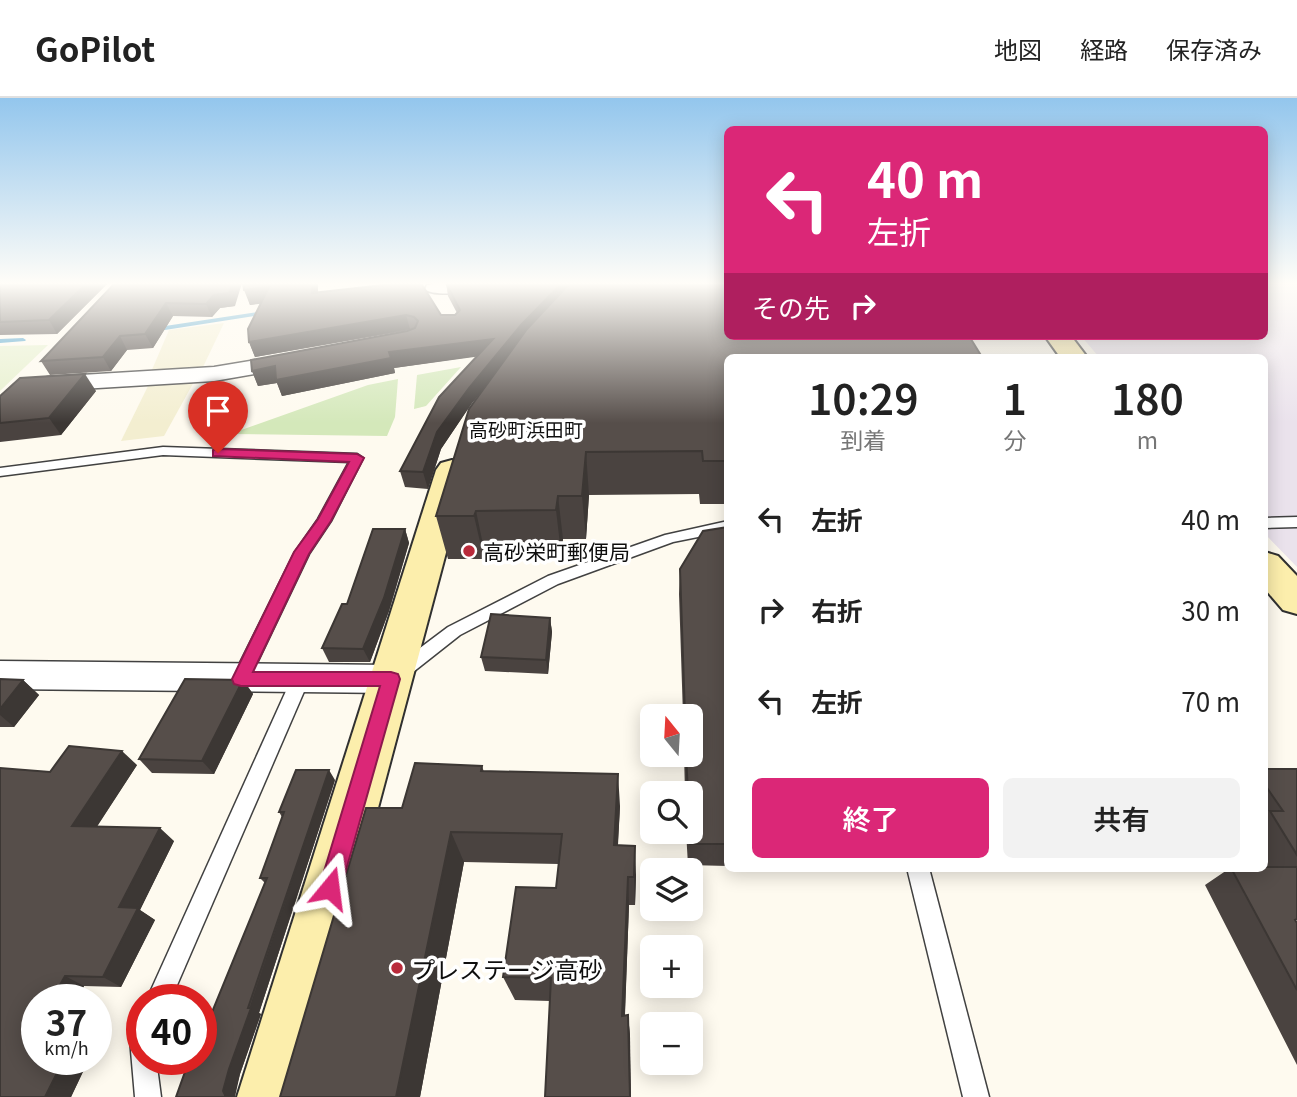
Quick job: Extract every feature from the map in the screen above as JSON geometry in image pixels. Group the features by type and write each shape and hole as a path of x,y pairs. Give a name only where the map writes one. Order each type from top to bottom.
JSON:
{"street":[{"path":"1061,340 1072,354"},
{"path":"32,376 214,374 314,357"},
{"path":"269,1097 448,482 459,450 470,430"},
{"path":"1268,568 1297,600"},
{"path":"0,674 300,680 391,679"}],"lane":[{"path":"0,472 163,451 357,458 324,521 302,552 241,679"},
{"path":"1268,523 1297,522"},
{"path":"391,679 454,631 553,580 670,538 724,527"},
{"path":"166,984 300,680"},
{"path":"919,872 976,1097"},
{"path":"146,1075 148,1097"}],"shaded area":[{"path":"169,330 221,330 203,367 198,370 151,372"},
{"path":"1268,330 1297,330 1297,567 1268,537 1268,354 1096,354 1084,340 1268,340"},
{"path":"195,380 164,436 121,441 149,384"}],"green space":[{"path":"48,345 0,391 0,346"},
{"path":"461,367 426,406 414,409 417,375"},
{"path":"398,379 395,417 387,436 230,434 368,385"}],"building":[{"path":"71,330 148,330 145,334 120,336 103,357 41,361"},
{"path":"248,330 321,330 249,342"},
{"path":"517,330 437,432 423,472 400,471 439,397 493,339 389,352 391,358 276,380 275,366 252,371 251,360 407,331"},
{"path":"527,330 724,330 724,340 971,340 980,354 724,354 724,461 703,461 702,451 586,452 582,496 558,496 556,510 476,511 474,516 436,516 469,409"},
{"path":"85,374 49,418 0,423 0,396 20,378"},
{"path":"724,528 724,844 703,844 703,781 687,781 687,767 704,766 704,704 685,704 680,569 703,531"},
{"path":"373,529 405,529 384,598 363,649 322,648 342,604 347,604"},
{"path":"491,614 550,618 546,660 481,657"},
{"path":"0,679 23,680 0,709"},
{"path":"185,679 243,680 202,761 139,759"},
{"path":"69,746 122,751 72,826 160,828 119,907 138,908 103,977 65,976 60,984 21,984 21,1075 56,1075 45,1097 0,1097 0,768 50,772"},
{"path":"415,763 482,766 481,771 618,774 614,845 635,846 634,877 628,877 622,1016 628,1015 630,1097 545,1097 551,978 503,977 516,887 556,888 562,834 451,832 396,1097 280,1097 366,808 402,808"},
{"path":"1268,769 1297,769 1297,855 1270,811 1283,811 1268,789"},
{"path":"296,770 329,770 248,1008 251,1008 223,1091 225,1097 176,1097 184,1075 217,1075 217,1000 267,878 260,878 284,812 279,812"},
{"path":"1268,867 1297,867 1297,990 1233,872 1268,872"}],"waterway":[{"path":"0,341 23,340"}],"place":[{"name":"高砂栄町郵便局","path":"469,551"},
{"name":"プレステージ高砂","path":"397,968"}],"district":[{"name":"高砂町浜田町","path":"526,428"}],"route":[{"path":"218,453 357,458 324,521 302,552 241,679 391,679 330,888"}]}
